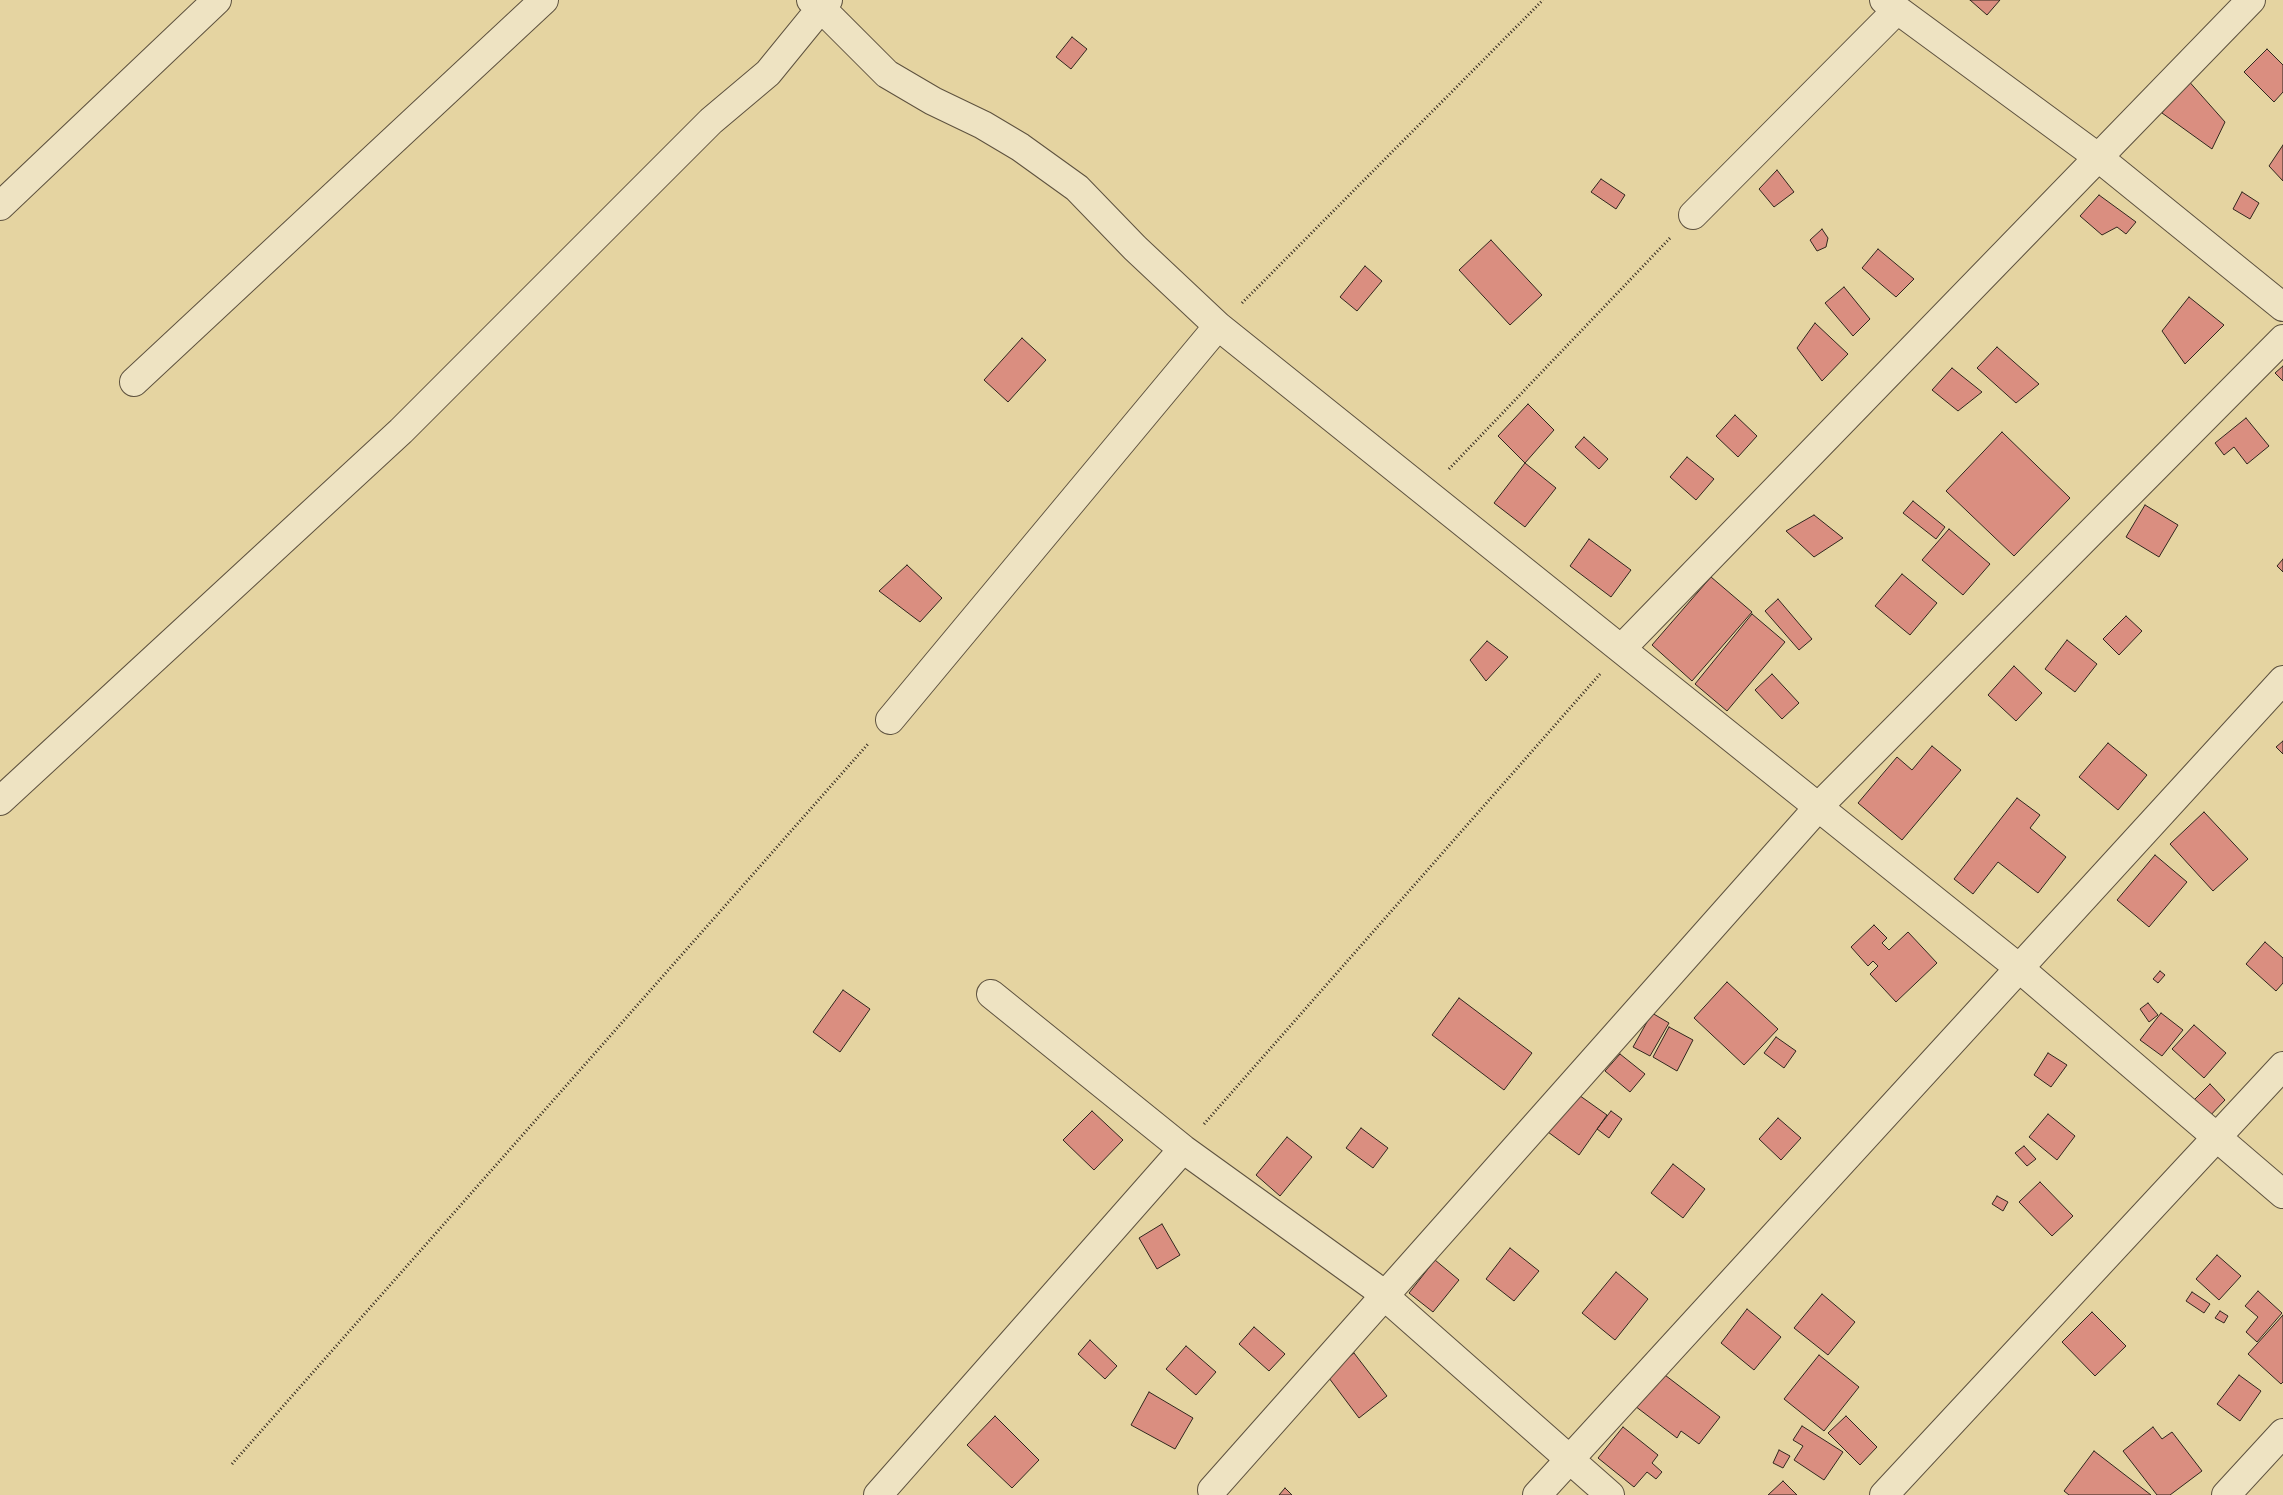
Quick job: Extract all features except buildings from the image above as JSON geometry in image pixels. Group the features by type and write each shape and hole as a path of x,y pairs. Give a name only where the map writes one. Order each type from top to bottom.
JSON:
{"street":[{"path":"0,206 217,0"},
{"path":"134,382 544,0"},
{"path":"1621,650 2251,0"},
{"path":"0,801 401,431 711,121 768,73 820,3 887,74 933,101 983,125 1020,147 1077,188 1135,248 1218,326 2018,968 2283,1194"},
{"path":"1693,214 1890,5 2099,158 2283,307"},
{"path":"890,720 1218,326"},
{"path":"1212,1490 1818,808 2283,339"},
{"path":"1538,1495 2283,680"},
{"path":"991,994 1183,1148 1384,1295 1610,1495"},
{"path":"1884,1495 2283,1066"},
{"path":"878,1495 1183,1148"},
{"path":"2226,1495 2283,1433"}],"path":[{"path":"1218,326 1543,0"},
{"path":"1426,493 1693,214"},
{"path":"1183,1148 1621,650"},
{"path":"232,1464 890,720"}]}
